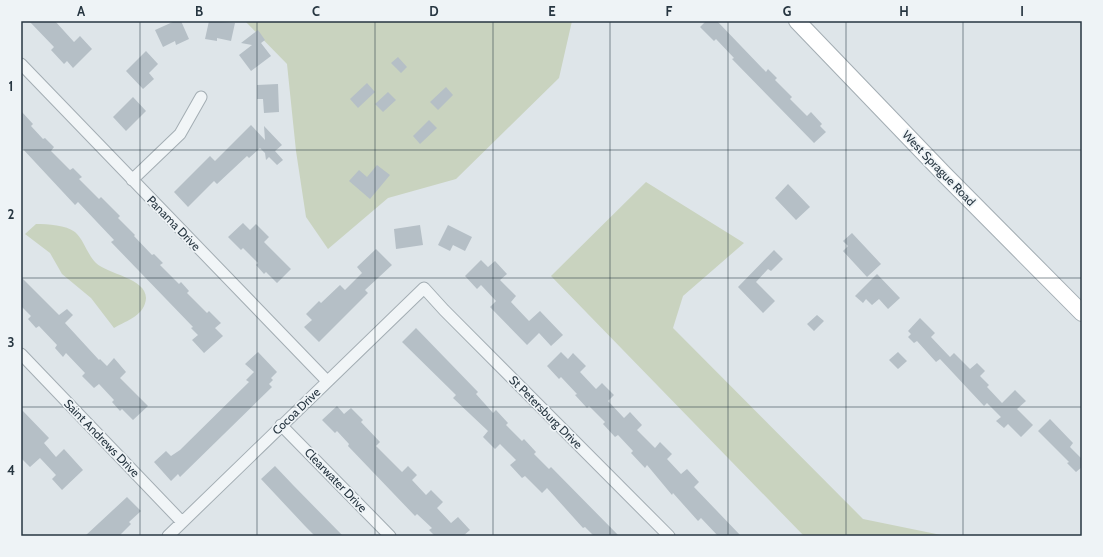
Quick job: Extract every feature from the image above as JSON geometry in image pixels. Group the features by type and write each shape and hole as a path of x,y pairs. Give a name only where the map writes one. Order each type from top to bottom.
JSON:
{"street":[{"name":"West Sprague Road","path":"797,21 939,169 1082,313"},
{"name":"Panama Drive","path":"21,64 327,381"},
{"path":"132,180 180,134 201,97"},
{"name":"Cocoa Drive","path":"168,536 424,288"},
{"name":"St Petersburg Drive","path":"424,288 444,310 669,536"},
{"name":"Saint Andrews Drive","path":"21,354 182,522"},
{"name":"Clearwater Drive","path":"282,425 390,536"}],"green space":[{"path":"245,21 572,21 559,78 456,179 388,198 328,249 306,217 296,151 287,64"},
{"path":"646,182 744,243 683,296 673,328 863,519 946,536 804,536 551,276"},
{"path":"36,224 62,226 75,232 96,263 101,267 125,277 140,286 144,291 146,298 143,309 135,316 114,328 91,298 62,274 50,253 25,234"}],"building":[{"path":"29,21 55,21 74,42 80,36 92,49 73,68 67,61 64,64 51,50 54,47"},
{"path":"175,21 181,21 189,39 176,45 175,41 163,47 155,30"},
{"path":"209,21 235,23 231,41 217,38 217,41 205,39"},
{"path":"706,21 717,21 766,72 768,69 777,78 775,80 792,97 790,99 807,116 811,112 822,124 820,126 826,132 814,143 732,59 734,58 716,39 714,41 700,27"},
{"path":"258,30 265,40 261,43 271,56 251,71 239,55 252,45 241,43"},
{"path":"146,51 158,64 149,73 154,79 143,89 126,71"},
{"path":"398,57 407,67 401,73 391,63"},
{"path":"367,83 375,92 358,108 350,99"},
{"path":"278,84 279,112 264,113 263,99 257,99 257,85"},
{"path":"446,87 453,95 438,110 430,102"},
{"path":"388,92 396,100 383,112 375,104"},
{"path":"133,97 146,111 126,131 113,117"},
{"path":"21,111 33,124 31,126 43,139 45,138 54,147 51,151 70,170 73,168 82,177 79,179 99,199 101,197 120,216 118,218 135,235 134,236 152,255 154,254 163,263 160,265 179,284 181,282 189,291 187,293 207,313 209,311 221,323 215,328 223,336 204,353 192,340 198,335 191,328 193,327 111,242 114,240 78,202 75,205 21,147"},
{"path":"429,120 437,128 420,144 413,136"},
{"path":"251,125 265,140 264,126 282,145 275,151 283,160 277,165 269,157 266,160 265,153 260,148 249,158 247,156 217,184 214,181 188,207 174,192 210,156 215,161"},
{"path":"377,165 390,175 370,199 349,181 359,170 367,177"},
{"path":"788,184 810,207 796,220 775,198"},
{"path":"243,223 250,230 256,224 269,237 264,242 291,269 277,283 266,272 264,274 256,265 258,263 243,248 241,250 228,237"},
{"path":"420,225 423,245 396,249 394,229"},
{"path":"448,225 472,237 465,251 453,245 450,251 438,245"},
{"path":"852,233 881,264 867,277 843,251 848,246 843,241"},
{"path":"376,249 392,265 365,290 368,293 319,342 304,327 312,320 306,314 319,301 321,303 340,285 345,290 362,273 357,267"},
{"path":"774,250 783,259 771,271 768,269 756,282 775,301 763,313 738,287"},
{"path":"481,260 488,267 495,261 507,274 500,280 516,296 511,302 529,321 540,311 563,335 551,346 539,333 527,345 490,307 496,301 481,285 477,289 465,276"},
{"path":"877,274 900,298 888,309 879,299 872,305 866,299 863,303 855,296"},
{"path":"21,277 59,315 67,309 73,315 65,323 99,360 100,359 107,366 114,358 126,372 120,378 148,406 133,420 122,409 120,411 112,402 114,400 99,384 94,388 82,376 85,373 66,353 63,357 55,348 57,345 39,326 36,328 28,319 31,316 21,306"},
{"path":"817,315 824,321 814,331 807,324"},
{"path":"920,318 935,333 931,337 950,357 954,353 970,369 977,363 985,371 980,376 989,385 987,387 1002,403 1015,390 1026,401 1017,409 1033,425 1021,437 1008,424 1004,428 996,421 1001,417 987,403 984,406 940,359 936,362 917,341 914,343 908,337 911,334 908,331"},
{"path":"416,328 478,392 476,394 493,413 496,410 508,423 506,425 522,441 524,439 536,452 534,454 549,469 551,467 619,536 594,536 585,527 583,528 547,488 542,493 525,476 522,478 510,465 516,460 500,444 495,449 483,437 488,431 453,398 456,395 402,342"},
{"path":"258,352 277,372 271,378 273,380 269,384 272,387 180,477 178,474 171,481 154,462 166,451 171,456 180,450 249,382 246,380 254,372 245,364"},
{"path":"561,352 568,359 573,353 586,366 580,372 596,389 602,383 614,395 608,401 624,418 630,412 642,425 637,430 655,448 660,442 672,454 667,459 681,474 687,469 699,482 694,487 741,536 718,536 701,518 698,521 673,493 672,495 647,465 645,468 631,453 633,451 618,435 615,437 603,424 605,422 589,406 587,408 575,395 577,394 561,377 559,379 547,366"},
{"path":"898,352 907,361 898,369 889,360"},
{"path":"337,406 344,414 351,408 363,420 361,422 380,442 376,446 402,472 408,466 417,475 412,480 426,495 431,490 443,502 437,508 451,523 458,517 470,530 463,536 435,536 429,530 432,528 417,514 415,516 348,446 349,444 337,431 335,433 322,420"},
{"path":"21,409 49,438 44,443 56,457 64,449 83,470 62,490 52,479 56,475 40,458 30,467 21,458"},
{"path":"1050,419 1073,443 1070,447 1082,459 1082,467 1076,472 1067,463 1069,462 1038,431"},
{"path":"275,466 343,536 315,536 305,526 261,479"},
{"path":"127,497 141,511 129,522 131,524 119,536 85,536"}]}
